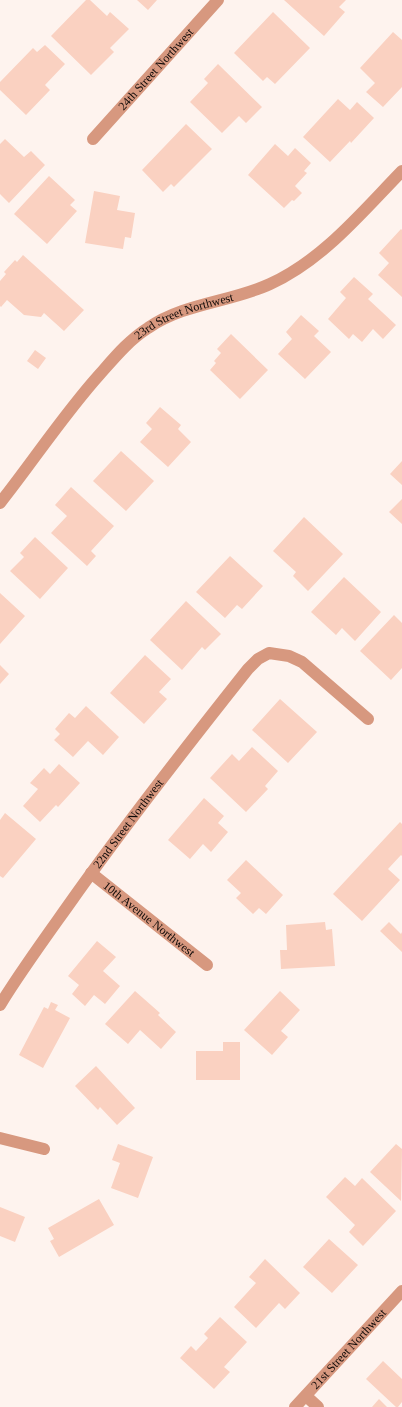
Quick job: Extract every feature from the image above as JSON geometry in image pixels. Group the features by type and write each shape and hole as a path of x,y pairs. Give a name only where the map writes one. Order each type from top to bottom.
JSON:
{"street":[{"name":"24th Street Northwest","path":"93,139 218,0"},
{"name":"23rd Street Northwest","path":"0,503 89,386 119,352 136,336 150,326 175,314 198,306 241,296 269,285 292,273 321,252 349,226 402,171"},
{"name":"22nd Street Northwest","path":"0,1005 38,947 91,873 168,770 248,669 258,659 269,653 289,656 302,662 368,718"},
{"name":"10th Avenue Northwest","path":"91,873 206,965"},
{"path":"0,1138 44,1149"},
{"name":"21st Street Northwest","path":"295,1407 402,1291"},
{"path":"306,1396 318,1407"}],"building":[{"path":"86,0 90,0 107,16 110,12 129,29 110,48 114,52 91,75 51,36"},
{"path":"137,0 157,0 148,10"},
{"path":"284,0 346,0 339,7 345,12 324,36"},
{"path":"273,12 310,48 275,84 267,77 263,81 234,53"},
{"path":"393,32 402,40 402,87 383,107 366,92 375,83 360,68"},
{"path":"45,45 65,64 45,85 50,90 26,115 0,90 0,82 33,48 37,52"},
{"path":"218,64 262,107 246,123 239,116 222,133 190,102 208,83 204,79"},
{"path":"338,99 350,110 357,102 374,118 351,143 350,141 330,162 303,137"},
{"path":"186,124 212,149 174,187 171,184 163,192 142,170"},
{"path":"5,139 24,157 31,151 45,165 9,203 0,194 0,144"},
{"path":"275,144 288,156 295,148 311,163 304,171 307,173 295,186 302,193 284,208 248,175"},
{"path":"49,176 75,200 70,205 77,211 47,244 14,214"},
{"path":"94,191 120,196 117,210 135,213 131,238 125,237 123,249 85,243"},
{"path":"401,229 402,297 378,275 389,263 379,253"},
{"path":"23,255 84,310 64,331 44,313 41,317 24,315 7,300 1,307 0,306 0,281 6,274 4,272 15,260 17,262"},
{"path":"354,277 373,294 368,299 396,325 383,339 373,329 362,342 353,334 349,339 328,319 346,298 340,292"},
{"path":"301,315 319,331 314,336 331,352 305,379 278,354 292,339 286,332"},
{"path":"231,334 268,370 240,399 210,370 216,363 214,361 221,353 217,349"},
{"path":"35,350 46,358 38,369 27,361"},
{"path":"160,407 181,425 178,429 191,442 168,467 140,442 152,429 146,423"},
{"path":"121,451 154,481 126,511 93,481"},
{"path":"402,461 402,485 390,474"},
{"path":"71,487 114,526 91,551 96,556 87,566 51,533 67,516 55,505"},
{"path":"402,499 402,524 389,512"},
{"path":"304,517 343,554 308,591 293,576 296,572 273,551"},
{"path":"35,537 68,568 40,599 10,571 24,557 20,553"},
{"path":"230,556 263,586 242,609 237,605 225,618 196,592"},
{"path":"344,577 381,612 355,641 342,628 336,635 311,612"},
{"path":"0,593 25,616 0,644"},
{"path":"186,601 221,634 205,650 202,647 182,670 150,640"},
{"path":"394,615 402,623 402,668 391,680 360,651"},
{"path":"145,655 171,679 159,692 167,699 144,724 110,693"},
{"path":"0,665 9,674 0,684"},
{"path":"280,699 317,732 288,763 252,730"},
{"path":"86,706 119,737 103,755 88,741 73,757 54,740 60,734 55,729 69,713 75,718"},
{"path":"252,747 278,771 265,786 268,789 246,812 210,778 232,754 239,761"},
{"path":"59,764 80,783 58,807 56,805 40,822 23,806 38,789 30,783 44,768 50,774"},
{"path":"204,798 224,816 218,823 228,832 211,852 203,844 190,859 168,840"},
{"path":"5,813 36,839 3,878 0,876 0,820"},
{"path":"400,822 402,824 402,856 401,855 388,869 400,880 362,921 333,894"},
{"path":"246,860 283,895 266,914 259,908 253,914 236,898 241,893 227,880"},
{"path":"325,922 326,930 332,929 335,966 281,969 280,950 287,950 286,925"},
{"path":"389,922 401,934 402,932 402,952 380,931"},
{"path":"97,941 116,957 103,971 120,986 105,1004 94,995 85,1006 72,994 79,985 68,976"},
{"path":"135,991 160,1013 158,1015 176,1032 161,1049 140,1030 128,1044 105,1024"},
{"path":"280,991 300,1010 281,1031 288,1037 272,1055 244,1030"},
{"path":"51,1002 58,1005 55,1010 70,1018 43,1068 19,1055 44,1007 48,1009"},
{"path":"223,1042 240,1042 240,1080 196,1080 196,1051 223,1051"},
{"path":"96,1066 135,1108 117,1125 100,1107 98,1110 75,1086"},
{"path":"118,1144 153,1157 138,1198 111,1188 120,1163 112,1160"},
{"path":"396,1144 402,1149 401,1201 370,1172"},
{"path":"345,1177 355,1186 362,1178 396,1211 363,1246 349,1232 355,1225 326,1197"},
{"path":"99,1199 114,1225 59,1257 50,1241 54,1239 48,1228"},
{"path":"0,1207 25,1217 15,1242 0,1236"},
{"path":"329,1239 358,1265 332,1293 303,1267"},
{"path":"265,1259 300,1293 285,1309 279,1303 256,1328 234,1307 256,1283 249,1277"},
{"path":"220,1317 247,1342 224,1367 230,1372 214,1389 180,1358 191,1346 196,1351 208,1338 204,1334"},
{"path":"383,1361 402,1379 402,1402 398,1407 396,1407 366,1379"},
{"path":"379,1399 387,1407 372,1407"}]}
